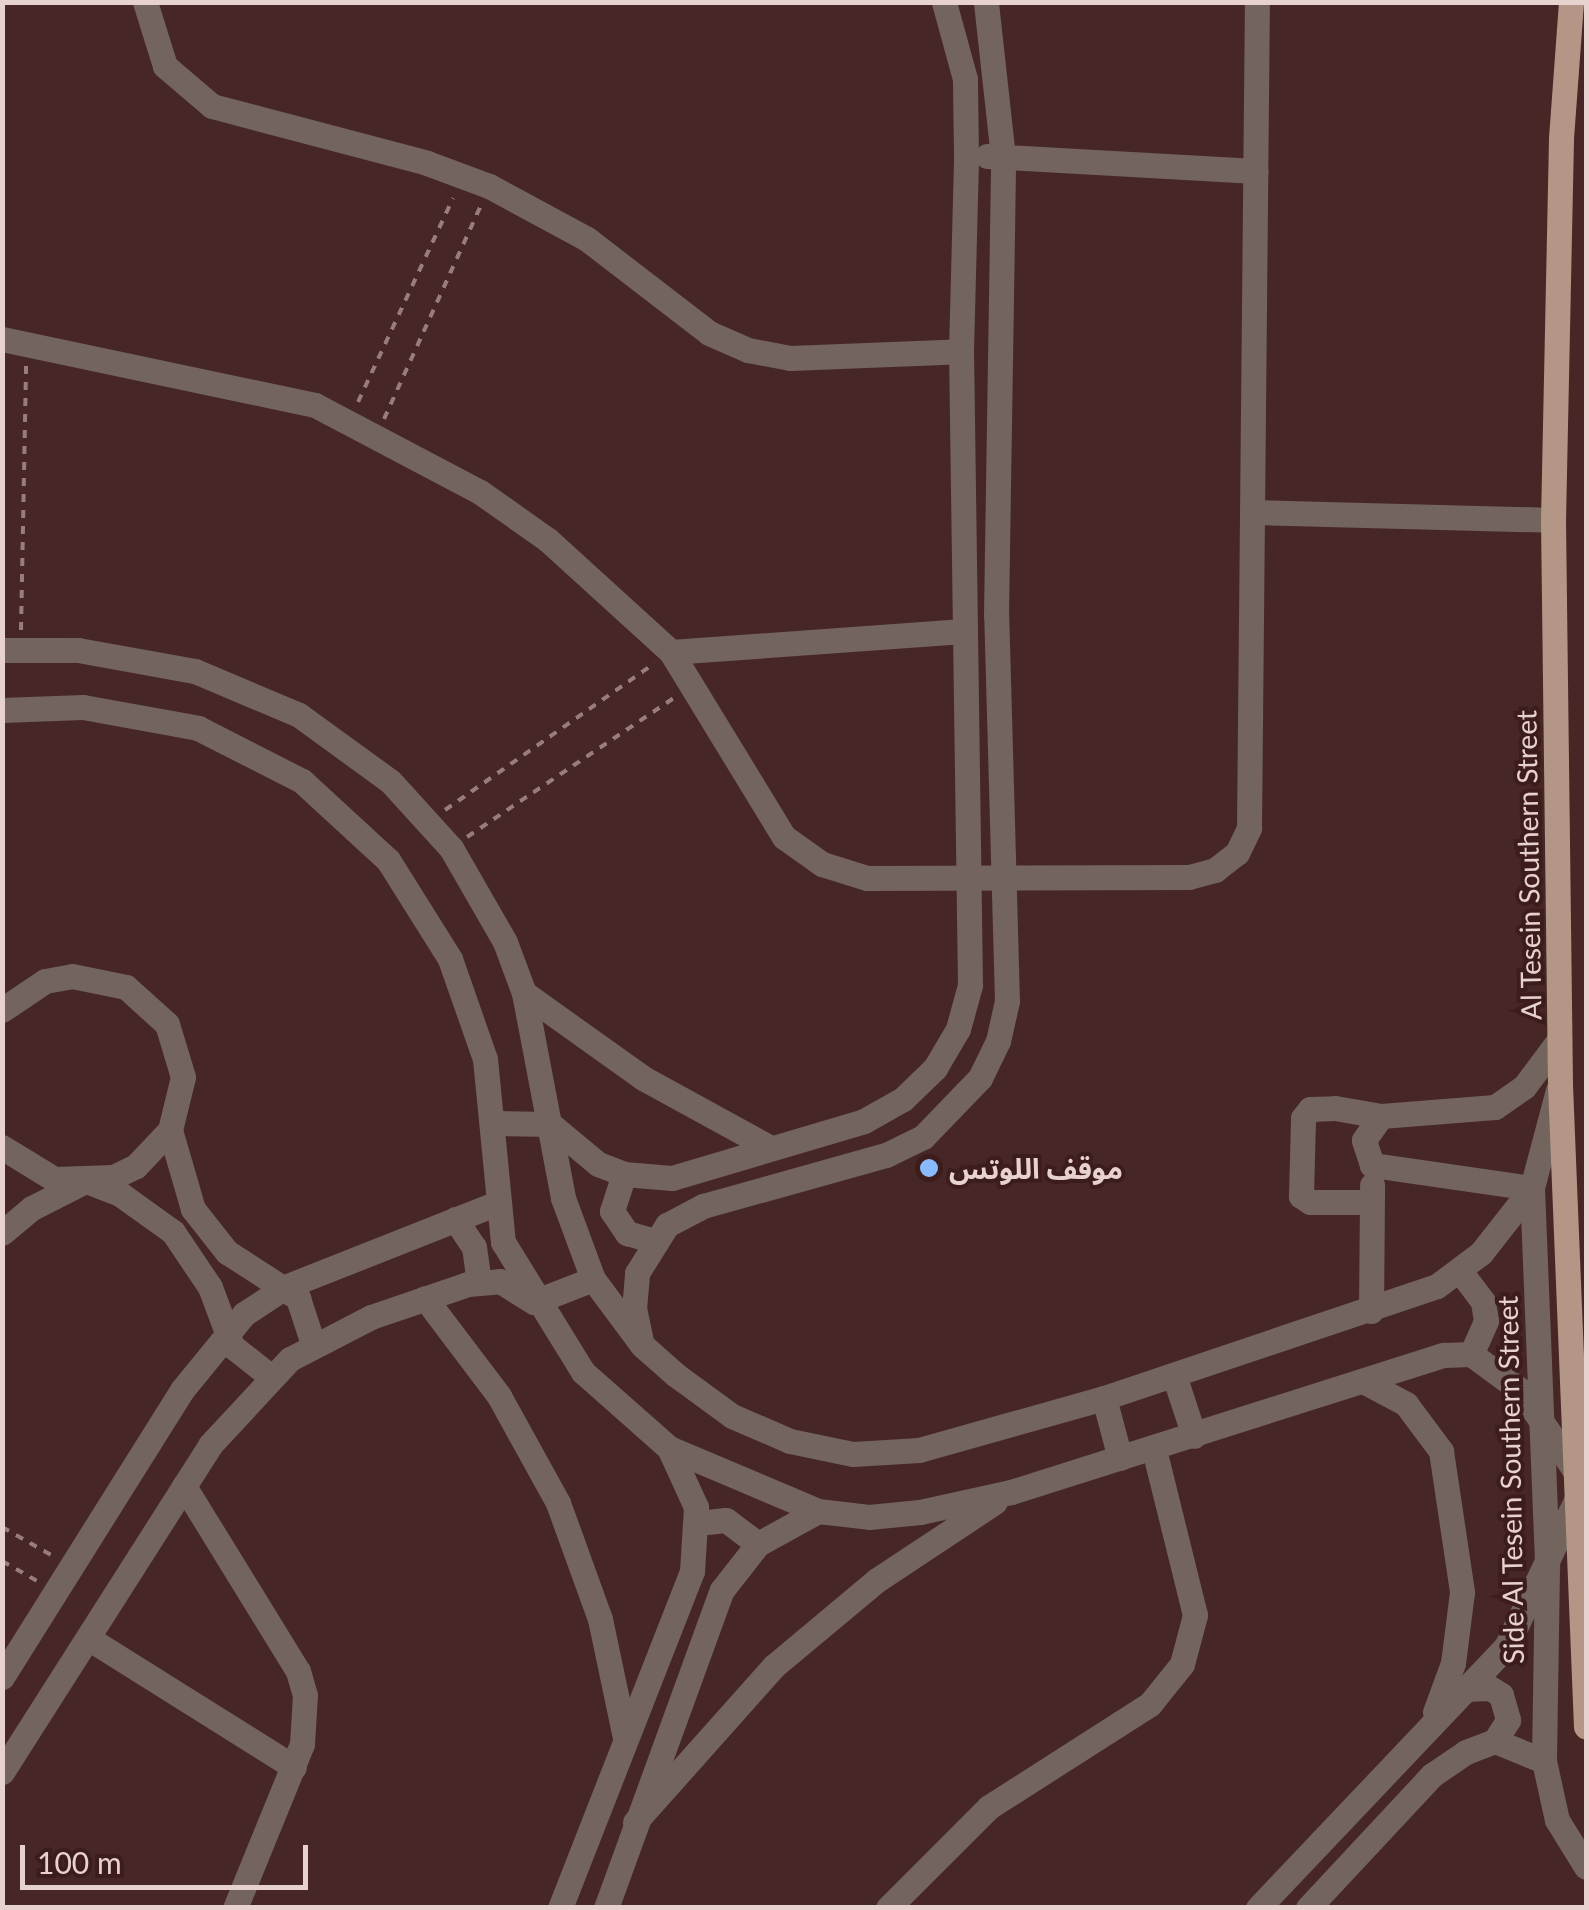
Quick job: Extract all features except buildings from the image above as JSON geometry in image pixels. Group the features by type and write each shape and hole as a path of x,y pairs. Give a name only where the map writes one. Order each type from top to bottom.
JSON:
{"main road":[{"name":"Al Tesein Southern Street","path":"1571,2 1560,140 1552,520 1560,1085 1586,1726"}],"street":[{"path":"145,2 165,66 212,106 489,186 586,240 709,333 748,350 790,358 961,352"},
{"path":"493,1122 550,1124 576,1148 624,1174 672,1178 864,1121 903,1100 936,1068 958,1029 970,985 965,878 961,352 966,154 964,79 944,2"},
{"path":"642,1346 634,1309 636,1273 652,1240 703,1206 886,1155 954,1111 992,1054 1006,1000 999,877 996,648 1003,157 986,2"},
{"path":"15,342 279,395 350,420 378,433 548,540 670,652 694,684 784,836 802,852 867,878 1189,877 1216,870 1237,852 1249,828 1257,2"},
{"path":"966,154 1256,171"},
{"path":"1252,512 1552,520"},
{"path":"963,631 979,604 996,615"},
{"path":"963,631 976,656 996,648"},
{"path":"670,652 963,631"},
{"path":"8,647 140,659 248,690 346,745 429,821 481,894 524,993 563,1198 593,1278 642,1346 732,1416 790,1440 853,1454 919,1450 1104,1398 1371,1310 1460,1271 1498,1234 1532,1188 1372,1165"},
{"path":"2,710 83,707 198,728 252,751 348,818 388,860 450,958 486,1059 493,1122 495,1204 502,1242 534,1302 583,1372 669,1448 686,1476 697,1523 692,1571 560,1908"},
{"path":"2,1010 45,981 72,976 126,987 149,1002 167,1024 181,1063 180,1104 170,1130 136,1166 85,1182 5,1221"},
{"path":"524,993 643,1078 771,1148"},
{"path":"1371,1202 1310,1202 1302,1196 1303,1118 1310,1109 1335,1108 1381,1116 1496,1107 1524,1086 1560,1040"},
{"name":"Side Al Tesein Southern Street","path":"1560,1085 1532,1188 1547,1568 1544,1761 1557,1820 1586,1867"},
{"path":"1371,1310 1372,1165 1364,1140 1381,1116"},
{"path":"170,1130 180,1184 208,1232 250,1268 285,1287 307,1312 313,1344"},
{"path":"2,1147 29,1170 120,1194 173,1232 210,1287 226,1334 239,1356 270,1376"},
{"path":"624,1174 612,1211 627,1233 652,1240"},
{"path":"2,1676 182,1390 226,1334 285,1287 495,1204"},
{"path":"455,1219 474,1247 478,1281"},
{"path":"1460,1271 1483,1302 1486,1320 1471,1354"},
{"path":"534,1302 593,1278"},
{"path":"2,1772 184,1486 270,1376 313,1344 478,1281 510,1284 534,1302"},
{"path":"426,1298 499,1396 558,1504 600,1618 625,1738"},
{"path":"669,1448 818,1511 869,1516 920,1512 1011,1492 1444,1355 1471,1354 1506,1375 1540,1418 1579,1484 1547,1568 1506,1648 1258,1908"},
{"path":"1174,1375 1194,1436"},
{"path":"1364,1381 1406,1404 1441,1450 1462,1592 1453,1663 1427,1729"},
{"path":"1104,1398 1120,1458"},
{"path":"888,1908 989,1808 1150,1704 1182,1664 1195,1615 1154,1449"},
{"path":"184,1486 298,1671 306,1720 294,1767 235,1908"},
{"path":"634,1822 726,1714 812,1633 904,1560 1011,1492"},
{"path":"606,1908 634,1822 722,1590 758,1544 818,1511"},
{"path":"697,1523 736,1524 758,1544"},
{"path":"88,1638 294,1767"},
{"path":"1308,1908 1432,1775 1495,1741 1508,1720 1501,1696 1477,1686 1465,1690"},
{"path":"1495,1741 1544,1761"}],"path":[{"path":"350,420 464,176"},
{"path":"378,433 489,186"},
{"path":"8,647 15,342"},
{"path":"429,821 670,652"},
{"path":"451,848 694,684"},
{"path":"2,1527 70,1565"},
{"path":"2,1561 54,1591"}],"place":[{"name":"موقف اللوتس","path":"929,1168"}]}
